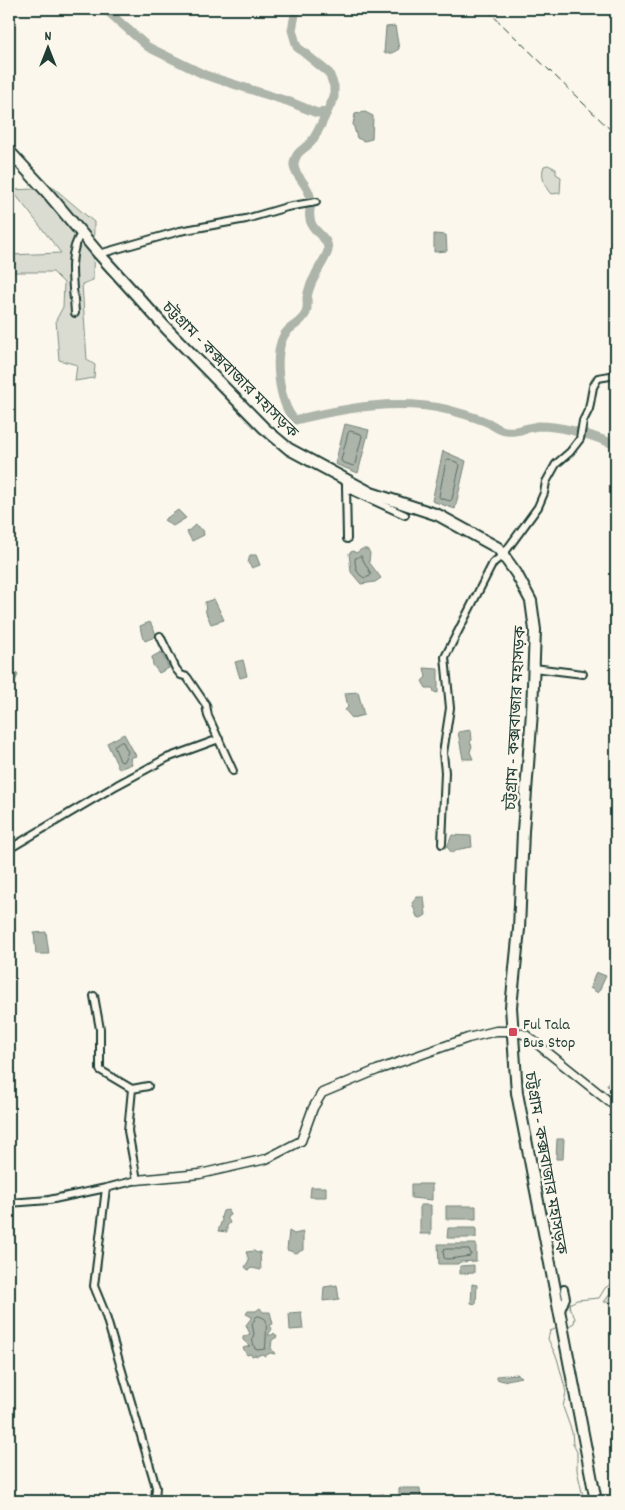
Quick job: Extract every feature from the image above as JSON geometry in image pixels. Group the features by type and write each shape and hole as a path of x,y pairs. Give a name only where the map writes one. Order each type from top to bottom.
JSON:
{"highway":[{"name":"চট্টগ্রাম - কক্সবাজার মহাসড়ক","path":"9,151 46,191 98,254 166,328 264,428 289,449 346,483 438,516 498,548 516,573 531,601 535,630 534,668 519,929 511,1007 517,1093 596,1501"}],"main road":[{"path":"137,1180 200,1174 266,1159 301,1141 313,1108 322,1093 377,1070 468,1038 496,1032 513,1031 526,1035 616,1106"}],"street":[{"path":"98,254 180,230 246,219 287,207 316,202"},
{"path":"75,313 72,259 73,249 81,234"},
{"path":"442,844 445,772 443,753 450,708 445,657 493,564 503,555 538,507 546,482 556,464 570,452 580,439 593,387 598,378 616,375"},
{"path":"347,539 346,483 405,514"},
{"path":"160,636 176,669 181,675 187,677 206,705 208,716 233,771"},
{"path":"534,668 583,674"},
{"path":"9,849 117,785 167,758 219,739"},
{"path":"94,996 100,1029 100,1070 132,1089 148,1086"},
{"path":"9,1203 49,1200 137,1180 128,1131 132,1089"},
{"path":"106,1188 94,1286 105,1313 156,1487 155,1501"},
{"path":"560,1314 566,1298 564,1289"}],"shaded area":[{"path":"548,165 556,169 556,174 561,177 560,193 551,194 545,185 543,170 544,166"},
{"path":"54,188 94,222 93,280 82,284 87,360 95,365 94,378 75,381 77,365 59,360 56,320 63,307 64,283 53,272 9,272 9,255 61,253 12,190"},
{"path":"616,1285 616,1303 604,1302 610,1294 611,1288"}],"water":[{"path":"395,26 399,49 392,53 384,53 386,27"},
{"path":"365,112 373,116 372,139 364,141 357,138 353,124 355,114"},
{"path":"434,234 446,235 447,251 434,252"},
{"path":"345,424 369,430 358,473 335,464"},
{"path":"443,451 466,461 455,509 432,501"},
{"path":"178,510 186,518 173,526 164,520"},
{"path":"195,525 203,530 204,535 192,541 187,532"},
{"path":"362,549 367,549 370,553 369,562 381,578 375,582 361,584 351,572 349,553 353,551 356,553"},
{"path":"250,555 256,555 260,565 252,568 248,563"},
{"path":"214,599 224,620 211,624 206,613 205,602"},
{"path":"150,622 157,636 145,641 140,626"},
{"path":"161,652 169,668 159,673 153,665 152,657"},
{"path":"243,660 247,676 240,678 235,662"},
{"path":"9,665 18,675 9,686"},
{"path":"424,668 438,669 438,693 434,692 433,688 426,688 422,681 426,677"},
{"path":"358,692 364,715 352,718 345,710 348,707 345,693"},
{"path":"471,730 472,740 470,742 472,746 470,752 473,759 463,759 458,732"},
{"path":"124,734 136,756 130,758 132,764 119,769 107,743"},
{"path":"452,835 471,836 472,847 460,849 452,853 447,847"},
{"path":"417,897 424,897 426,915 421,918 417,917 412,903"},
{"path":"46,932 49,954 36,954 34,933"},
{"path":"596,972 606,976 598,993 590,988"},
{"path":"616,1061 616,1090 607,1086"},
{"path":"557,1139 564,1139 563,1159 556,1159"},
{"path":"411,1184 432,1184 432,1200 411,1198"},
{"path":"311,1187 326,1187 326,1197 310,1197"},
{"path":"420,1205 431,1205 431,1234 420,1234"},
{"path":"446,1206 476,1206 476,1219 446,1219"},
{"path":"228,1210 230,1215 227,1217 230,1223 227,1226 227,1232 218,1231 223,1211"},
{"path":"448,1228 476,1228 476,1238 447,1238"},
{"path":"289,1231 294,1234 303,1232 303,1250 296,1253 287,1250"},
{"path":"438,1244 476,1244 476,1261 460,1262 458,1264 439,1264"},
{"path":"246,1252 260,1252 261,1270 252,1268 248,1270 245,1267 249,1260"},
{"path":"474,1265 474,1273 460,1274 460,1266"},
{"path":"472,1284 477,1285 476,1304 471,1303"},
{"path":"337,1285 339,1299 323,1301 324,1287"},
{"path":"260,1308 263,1312 270,1312 273,1324 270,1325 272,1329 268,1335 274,1333 277,1337 272,1340 271,1348 275,1354 270,1353 265,1356 262,1354 257,1356 247,1355 243,1348 250,1346 243,1340 243,1337 250,1334 246,1325 252,1317 246,1314 248,1311 256,1311"},
{"path":"301,1312 303,1329 290,1330 289,1313"},
{"path":"517,1374 521,1377 503,1381 497,1379 497,1376"},
{"path":"399,1488 420,1488 421,1501 399,1501"},
{"path":"384,1494 385,1501 363,1501 363,1496"}],"waterway":[{"path":"105,9 148,47 205,75 290,102 317,113 327,112 334,97 334,86 329,73 297,47 292,30 296,9"},
{"path":"327,112 313,139 298,153 294,162 295,170 310,196 310,221 328,246 326,255 310,287 306,313 285,334 281,342 278,365 281,391 289,413 295,420 352,408 391,405 430,406 479,419 504,431 549,426 579,432 616,445"},
{"path":"567,1327 574,1323 575,1318 569,1304 577,1300 599,1298 605,1288 616,1281"},
{"path":"558,1328 550,1331 548,1339 557,1358 566,1392 563,1407 577,1452 577,1470 584,1501"}],"railway":[{"path":"486,9 616,135"}],"place":[{"name":"Ful Tala Bus Stop","path":"513,1032"}]}
